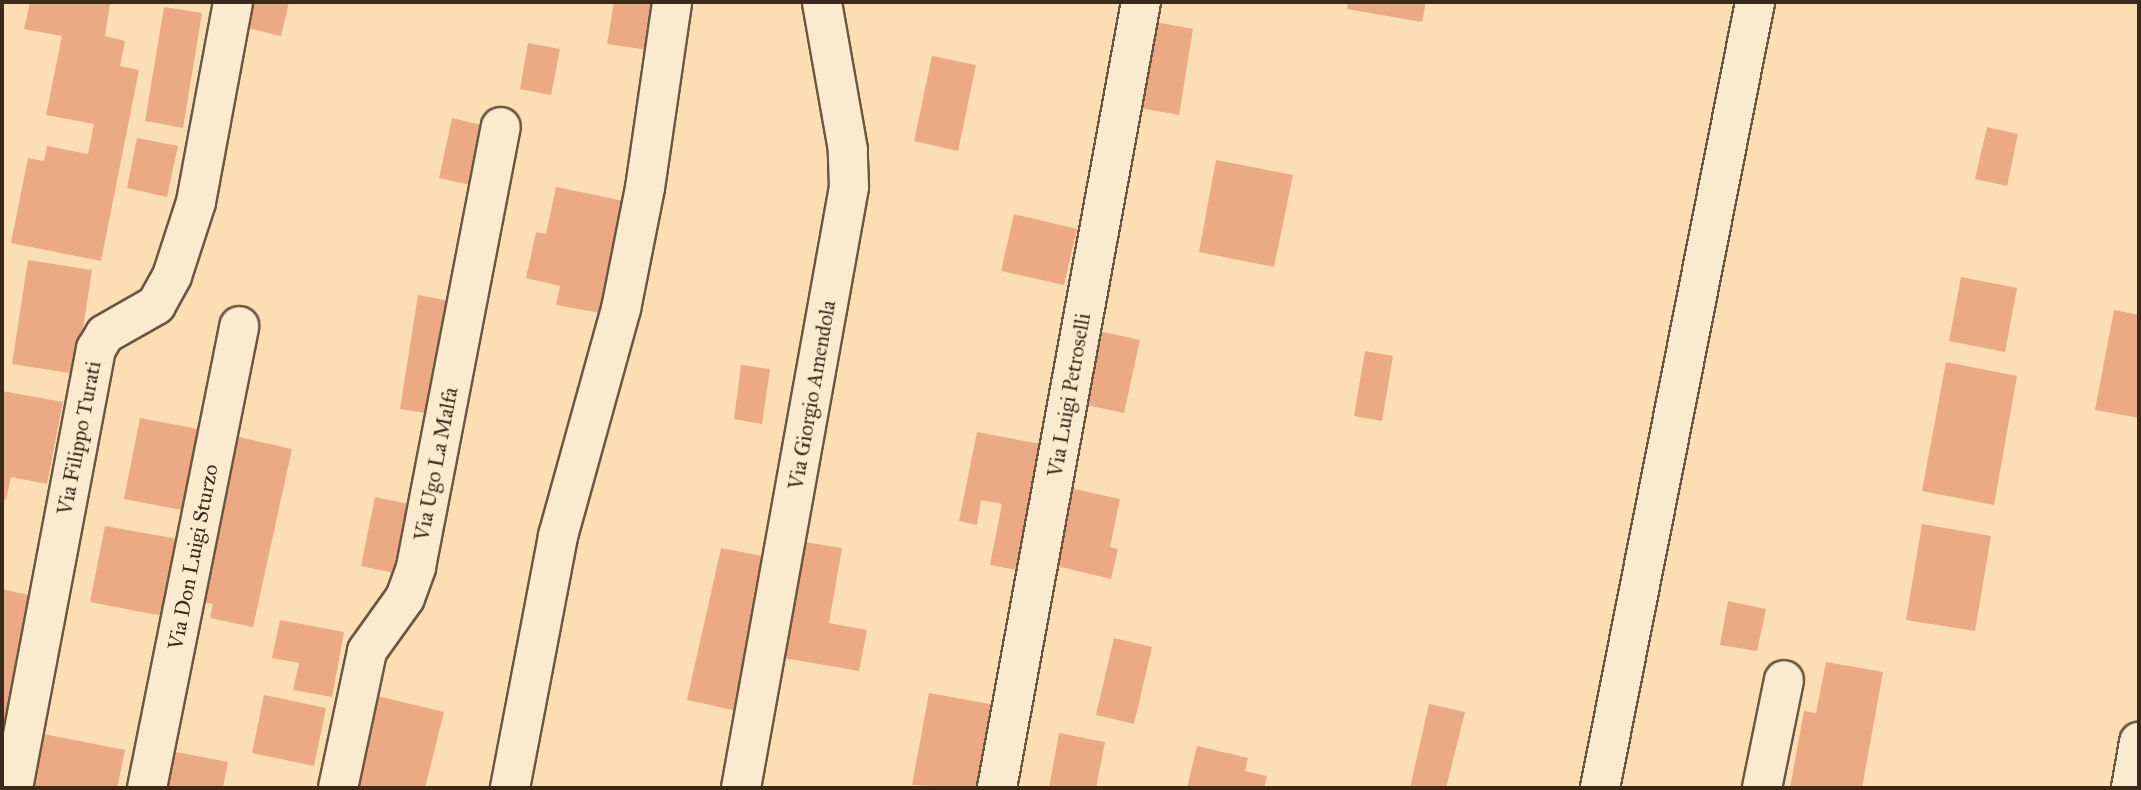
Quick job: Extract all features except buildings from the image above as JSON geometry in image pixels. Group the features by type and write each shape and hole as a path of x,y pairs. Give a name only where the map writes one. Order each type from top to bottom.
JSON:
{"street":[{"name":"Via Filippo Turati","path":"13,788 96,349 106,334 156,305 172,276 196,202 233,2"},
{"path":"510,788 558,536 609,359 632,258 672,2"},
{"name":"Via Giorgio Amendola","path":"741,788 849,187 848,150 822,2"},
{"name":"Via Luigi Petroselli","path":"997,788 1141,2"},
{"path":"1600,788 1755,2"},
{"name":"Via Ugo La Malfa","path":"338,788 367,651 405,598 416,567 501,127"},
{"name":"Via Don Luigi Sturzo","path":"146,788 239,326"},
{"path":"1762,788 1784,680"},
{"path":"2131,788 2139,742"}]}
